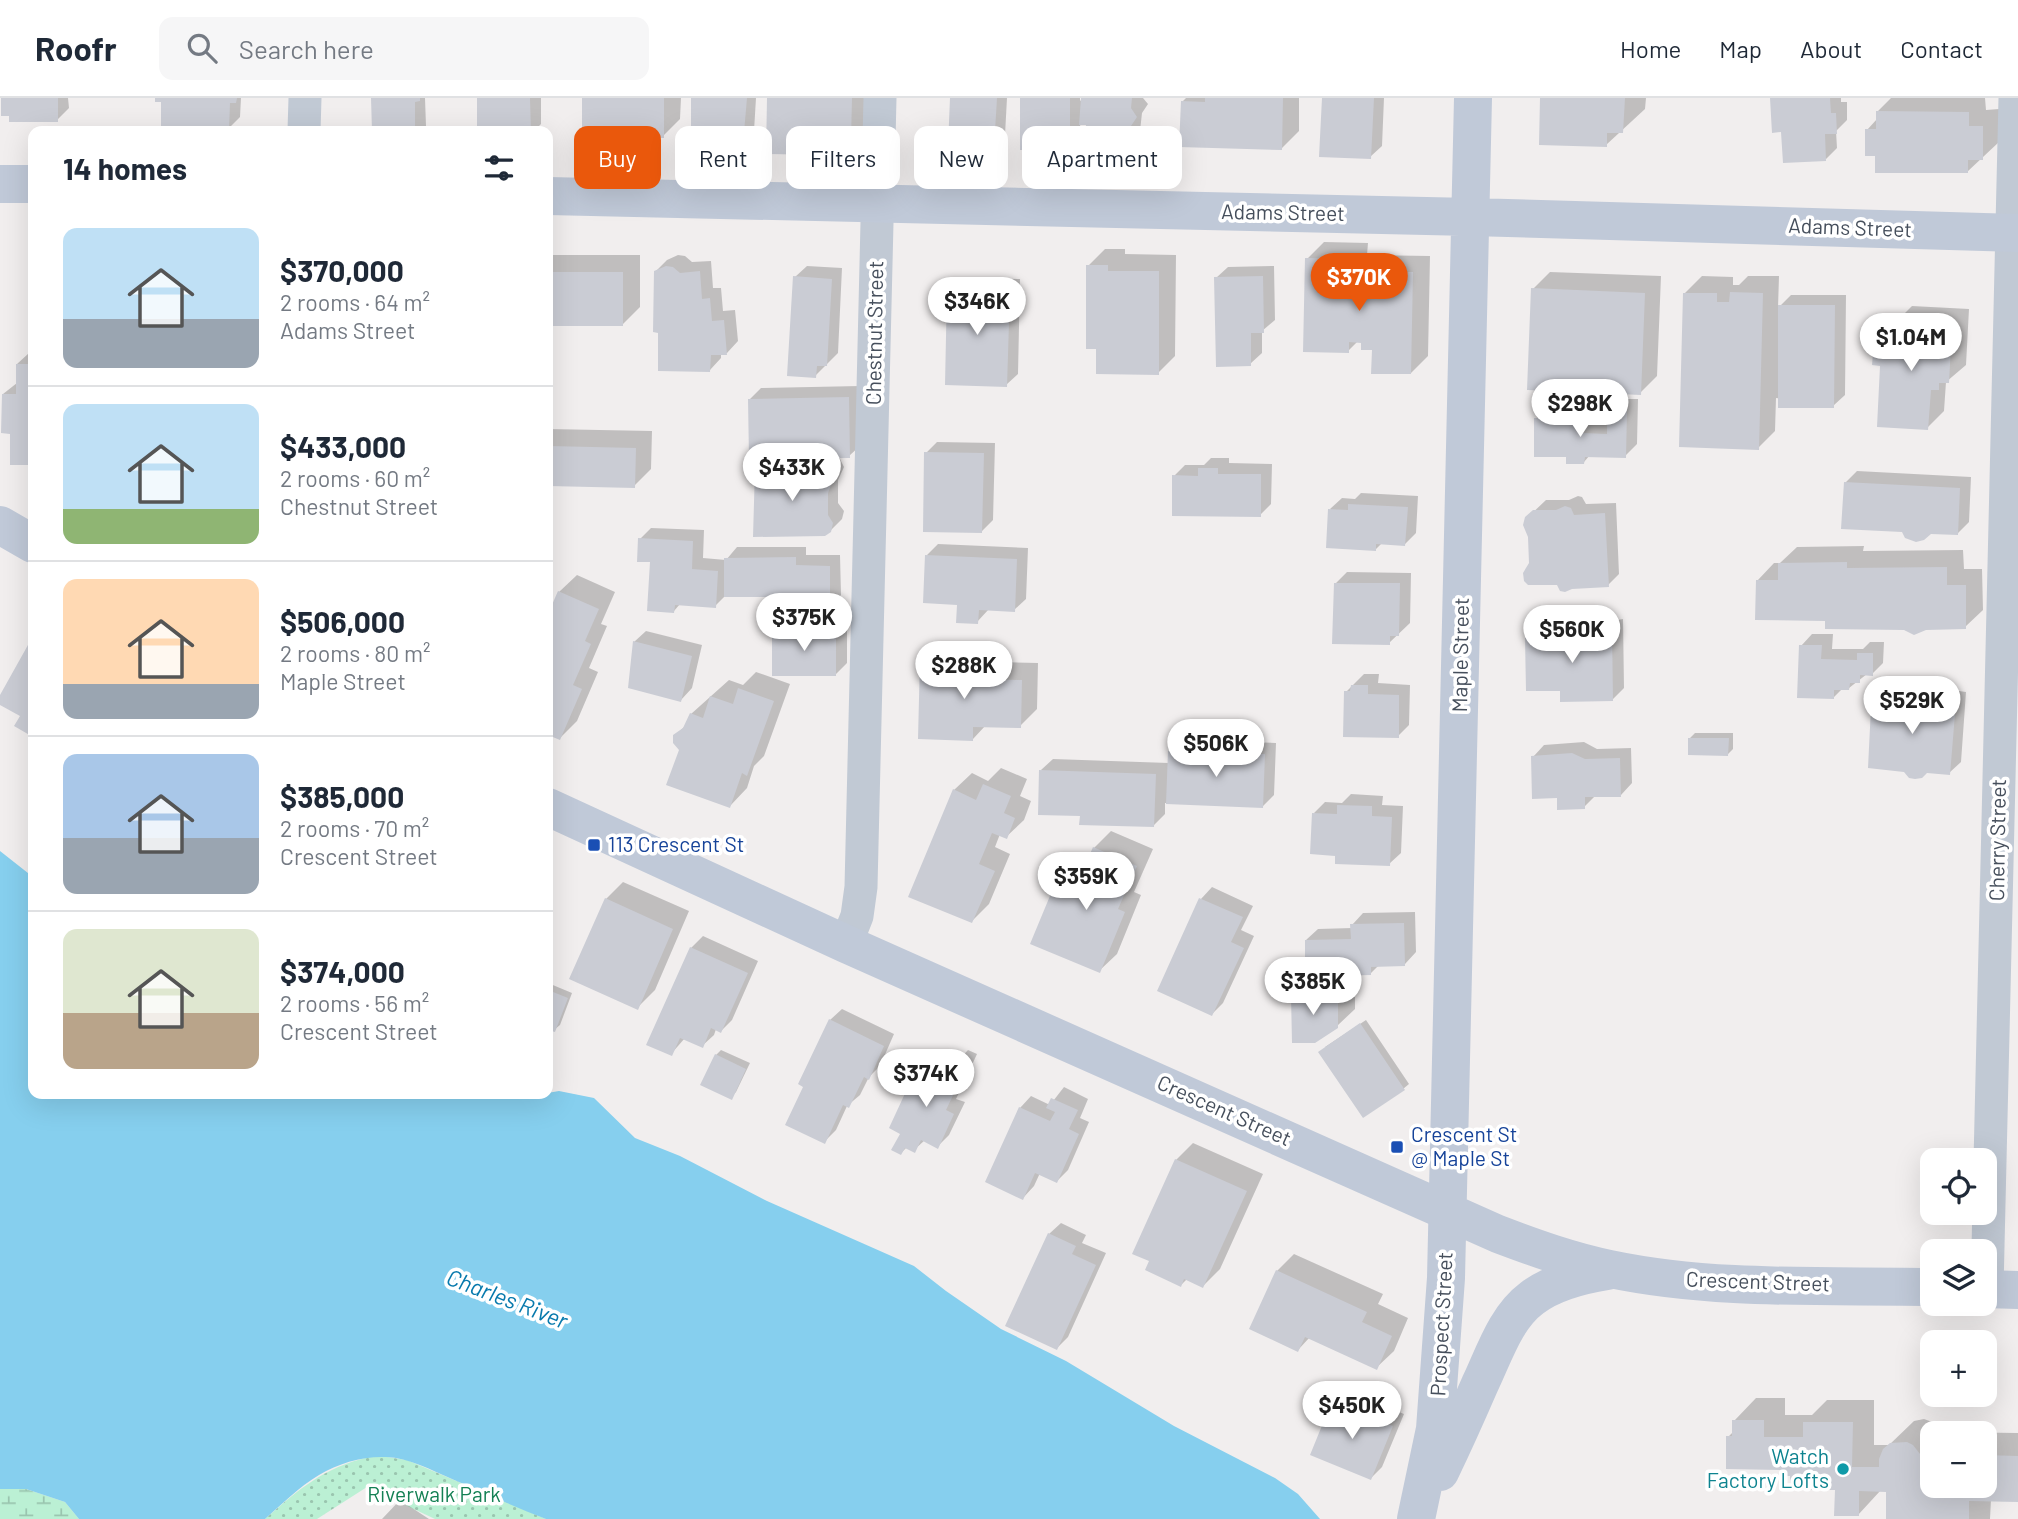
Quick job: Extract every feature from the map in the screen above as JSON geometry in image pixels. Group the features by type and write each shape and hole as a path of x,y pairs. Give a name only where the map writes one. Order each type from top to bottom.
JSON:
{"street":[{"path":"304,126 305,98"},
{"name":"Chestnut Street","path":"846,944 857,916 862,887 880,98"},
{"name":"Maple Street","path":"1448,1211 1473,98"},
{"name":"Cherry Street","path":"1997,1239 2015,233 2015,98"},
{"path":"0,184 28,184"},
{"name":"Adams Street","path":"553,196 1471,217 2015,233"},
{"path":"0,525 28,541"},
{"name":"Crescent Street","path":"553,809 846,944 1550,1254 1612,1270 1718,1283 1920,1287"},
{"name":"Prospect Street","path":"1418,1519 1437,1405 1448,1211"},
{"path":"1418,1519 1514,1316 1544,1290 1575,1278 1612,1270"}],"green space":[{"name":"Riverwalk Park","path":"369,1457 407,1460 546,1519 435,1519 367,1487 317,1519 265,1519 312,1481 338,1467"},
{"path":"0,1489 26,1489 65,1502 79,1519 0,1519"}],"water":[{"name":"Charles River","path":"0,851 28,873 28,1099 553,1099 553,1092 559,1091 594,1098 635,1138 680,1156 767,1201 914,1266 1001,1329 1066,1361 1174,1426 1275,1478 1298,1494 1320,1519 546,1519 420,1465 386,1457 360,1459 327,1471 305,1485 265,1519 79,1519 65,1502 26,1489 0,1489"}],"building":[{"path":"1,98 58,98 58,122 9,122 9,116 1,116"},
{"path":"155,98 237,98 236,103 230,103 229,126 161,126 161,102 155,102"},
{"path":"371,98 420,98 420,101 415,102 415,126 372,126"},
{"path":"477,98 530,98 531,126 477,126"},
{"path":"582,98 664,98 664,138 661,138 661,126 582,126"},
{"path":"691,98 747,98 745,126 691,126"},
{"path":"767,98 852,98 851,126 786,126 786,154 772,154 772,126 766,126"},
{"path":"950,98 997,98 995,126 949,126"},
{"path":"1020,98 1070,98 1070,126 1022,126 1020,150"},
{"path":"1081,98 1132,98 1131,108 1137,117 1131,126 1079,125"},
{"path":"1205,98 1283,98 1282,150 1182,147 1181,101 1205,102"},
{"path":"1322,98 1374,98 1371,159 1319,157"},
{"path":"1540,98 1625,98 1623,133 1607,133 1607,147 1539,145"},
{"path":"1770,98 1830,98 1831,113 1836,113 1837,134 1825,134 1826,161 1783,163 1781,132 1772,133"},
{"path":"1876,111 1969,112 1969,126 1983,126 1983,160 1968,160 1968,173 1875,173 1875,156 1865,156 1865,129 1876,129"},
{"path":"1305,258 1351,259 1351,272 1413,272 1411,374 1371,374 1372,350 1361,350 1361,343 1349,342 1349,353 1303,352"},
{"path":"1086,265 1108,265 1108,271 1159,271 1159,375 1096,374 1096,349 1086,349"},
{"path":"666,266 673,267 680,273 700,271 702,299 710,298 712,321 724,320 727,355 711,355 710,372 658,371 658,333 653,332 654,271"},
{"path":"553,272 623,272 623,326 553,326"},
{"path":"793,276 832,279 827,366 817,366 816,378 787,376"},
{"path":"1263,276 1264,333 1251,333 1251,366 1216,367 1214,277"},
{"path":"947,288 1010,290 1007,387 945,385"},
{"path":"1531,288 1645,293 1641,395 1527,390"},
{"path":"1730,292 1763,293 1759,450 1679,447 1683,293 1717,293 1717,302 1729,302"},
{"path":"1778,305 1835,305 1834,408 1778,408"},
{"path":"1893,322 1952,326 1949,383 1939,383 1939,390 1931,390 1928,430 1877,427 1880,366 1872,365 1874,341 1892,342"},
{"path":"16,364 28,364 28,465 10,465 10,434 1,433 2,394 16,394"},
{"path":"849,397 850,458 749,459 748,399"},
{"path":"1607,410 1627,410 1626,458 1585,457 1584,464 1566,464 1566,457 1534,457 1534,418 1583,419 1583,433 1607,434"},
{"path":"553,446 636,448 635,488 553,486"},
{"path":"924,452 984,453 982,533 923,532"},
{"path":"755,468 828,469 833,479 828,493 828,515 833,523 831,532 825,536 753,537"},
{"path":"1198,468 1218,468 1218,474 1261,474 1261,517 1172,516 1172,475 1198,476"},
{"path":"1844,482 1960,488 1958,535 1931,534 1916,542 1905,538 1902,532 1841,529"},
{"path":"1348,504 1408,507 1405,546 1376,544 1376,551 1326,548 1328,509 1348,510"},
{"path":"1565,506 1571,508 1574,515 1605,513 1609,587 1572,589 1565,592 1560,591 1557,585 1528,585 1524,581 1523,573 1529,563 1528,537 1523,525 1525,517 1533,510 1556,510"},
{"path":"638,538 693,541 692,569 718,571 716,608 675,605 674,613 647,611 650,562 637,562"},
{"path":"925,555 1017,559 1015,612 979,610 978,624 956,623 957,605 923,603"},
{"path":"796,557 796,565 830,566 830,609 797,609 797,614 776,615 776,608 766,608 766,597 724,597 724,558"},
{"path":"1847,562 1847,568 1947,567 1947,585 1966,585 1966,629 1926,630 1914,635 1904,630 1825,629 1825,621 1755,620 1756,580 1778,580 1778,563"},
{"path":"1334,583 1400,583 1399,636 1390,636 1390,645 1332,644"},
{"path":"558,591 599,609 585,641 591,644 573,685 582,689 560,740 553,737 553,602"},
{"path":"1575,623 1583,626 1590,634 1612,630 1613,701 1560,702 1560,691 1526,691 1525,638 1561,637 1565,627"},
{"path":"772,630 836,630 836,676 772,676"},
{"path":"633,641 692,656 681,702 628,688"},
{"path":"28,645 28,734 14,726 20,716 0,705 0,695"},
{"path":"1799,645 1822,645 1821,659 1857,660 1857,653 1873,653 1873,676 1860,675 1860,683 1850,683 1849,690 1834,690 1834,699 1797,698"},
{"path":"920,658 967,659 967,666 974,665 974,679 1022,680 1021,728 973,727 973,741 918,739"},
{"path":"1351,685 1368,685 1368,694 1399,695 1399,738 1343,737 1344,691 1350,691"},
{"path":"738,688 774,701 747,776 742,773 730,808 666,785 679,750 673,743 673,735 683,728 690,713 703,718 710,696 733,704"},
{"path":"1918,693 1926,699 1956,702 1950,775 1927,773 1922,778 1915,779 1909,778 1904,772 1868,768 1871,707 1884,707 1884,697 1909,698"},
{"path":"1688,738 1729,738 1728,756 1688,755"},
{"path":"1168,751 1265,754 1263,808 1166,804"},
{"path":"1572,753 1585,759 1620,758 1621,797 1585,797 1585,809 1557,810 1557,798 1532,799 1531,756"},
{"path":"1039,770 1156,774 1154,827 1079,825 1080,816 1038,815"},
{"path":"983,784 1011,796 1004,813 1015,818 1007,839 992,833 979,864 995,871 972,923 908,897 953,789 976,800"},
{"path":"1337,805 1372,806 1372,816 1392,817 1390,866 1335,864 1335,856 1310,854 1312,813 1337,814"},
{"path":"1093,847 1137,866 1118,909 1125,912 1100,973 1030,944 1057,879 1076,887"},
{"path":"605,898 673,929 638,1010 569,979"},
{"path":"1199,898 1243,917 1231,942 1244,948 1212,1016 1157,991"},
{"path":"1404,923 1405,966 1371,967 1371,975 1330,976 1330,966 1305,967 1305,940 1351,939 1350,924"},
{"path":"690,947 748,973 721,1033 711,1028 703,1048 680,1038 672,1056 646,1045"},
{"path":"553,992 568,998 553,1031"},
{"path":"1291,995 1338,995 1338,1028 1315,1043 1292,1043"},
{"path":"829,1019 884,1046 869,1080 864,1077 849,1108 843,1105 825,1144 785,1125 803,1087 798,1084"},
{"path":"1360,1023 1405,1090 1363,1118 1318,1052"},
{"path":"715,1054 746,1069 732,1100 700,1085"},
{"path":"955,1061 967,1066 946,1110 954,1114 938,1149 921,1140 915,1153 905,1148 901,1155 891,1150 900,1134 889,1128 914,1074 932,1069 949,1075"},
{"path":"1051,1098 1078,1110 1069,1129 1079,1134 1057,1183 1035,1173 1023,1200 985,1182 1019,1107 1050,1121 1055,1112 1046,1108"},
{"path":"1175,1159 1247,1191 1203,1288 1184,1279 1181,1287 1145,1270 1149,1261 1132,1254"},
{"path":"1048,1233 1076,1246 1072,1254 1096,1265 1057,1350 1005,1326"},
{"path":"1276,1270 1367,1312 1362,1322 1392,1336 1377,1370 1305,1337 1298,1352 1249,1329"},
{"path":"1332,1401 1393,1426 1371,1480 1310,1455"},
{"name":"Watch Factory Lofts","path":"1732,1420 1764,1420 1764,1437 1803,1437 1803,1422 1853,1422 1852,1467 1879,1467 1883,1449 1890,1443 1907,1442 1920,1454 1920,1498 1997,1498 1997,1455 2018,1456 2018,1502 1969,1501 1969,1519 1886,1519 1886,1492 1859,1491 1859,1516 1834,1516 1835,1490 1790,1490 1790,1476 1783,1476 1783,1470 1726,1469 1726,1436 1732,1436"}],"place":[{"name":"113 Crescent St","path":"594,845"},
{"name":"Crescent St @ Maple St","path":"1397,1147"},
{"name":"Watch Factory Lofts","path":"1843,1469"}]}
